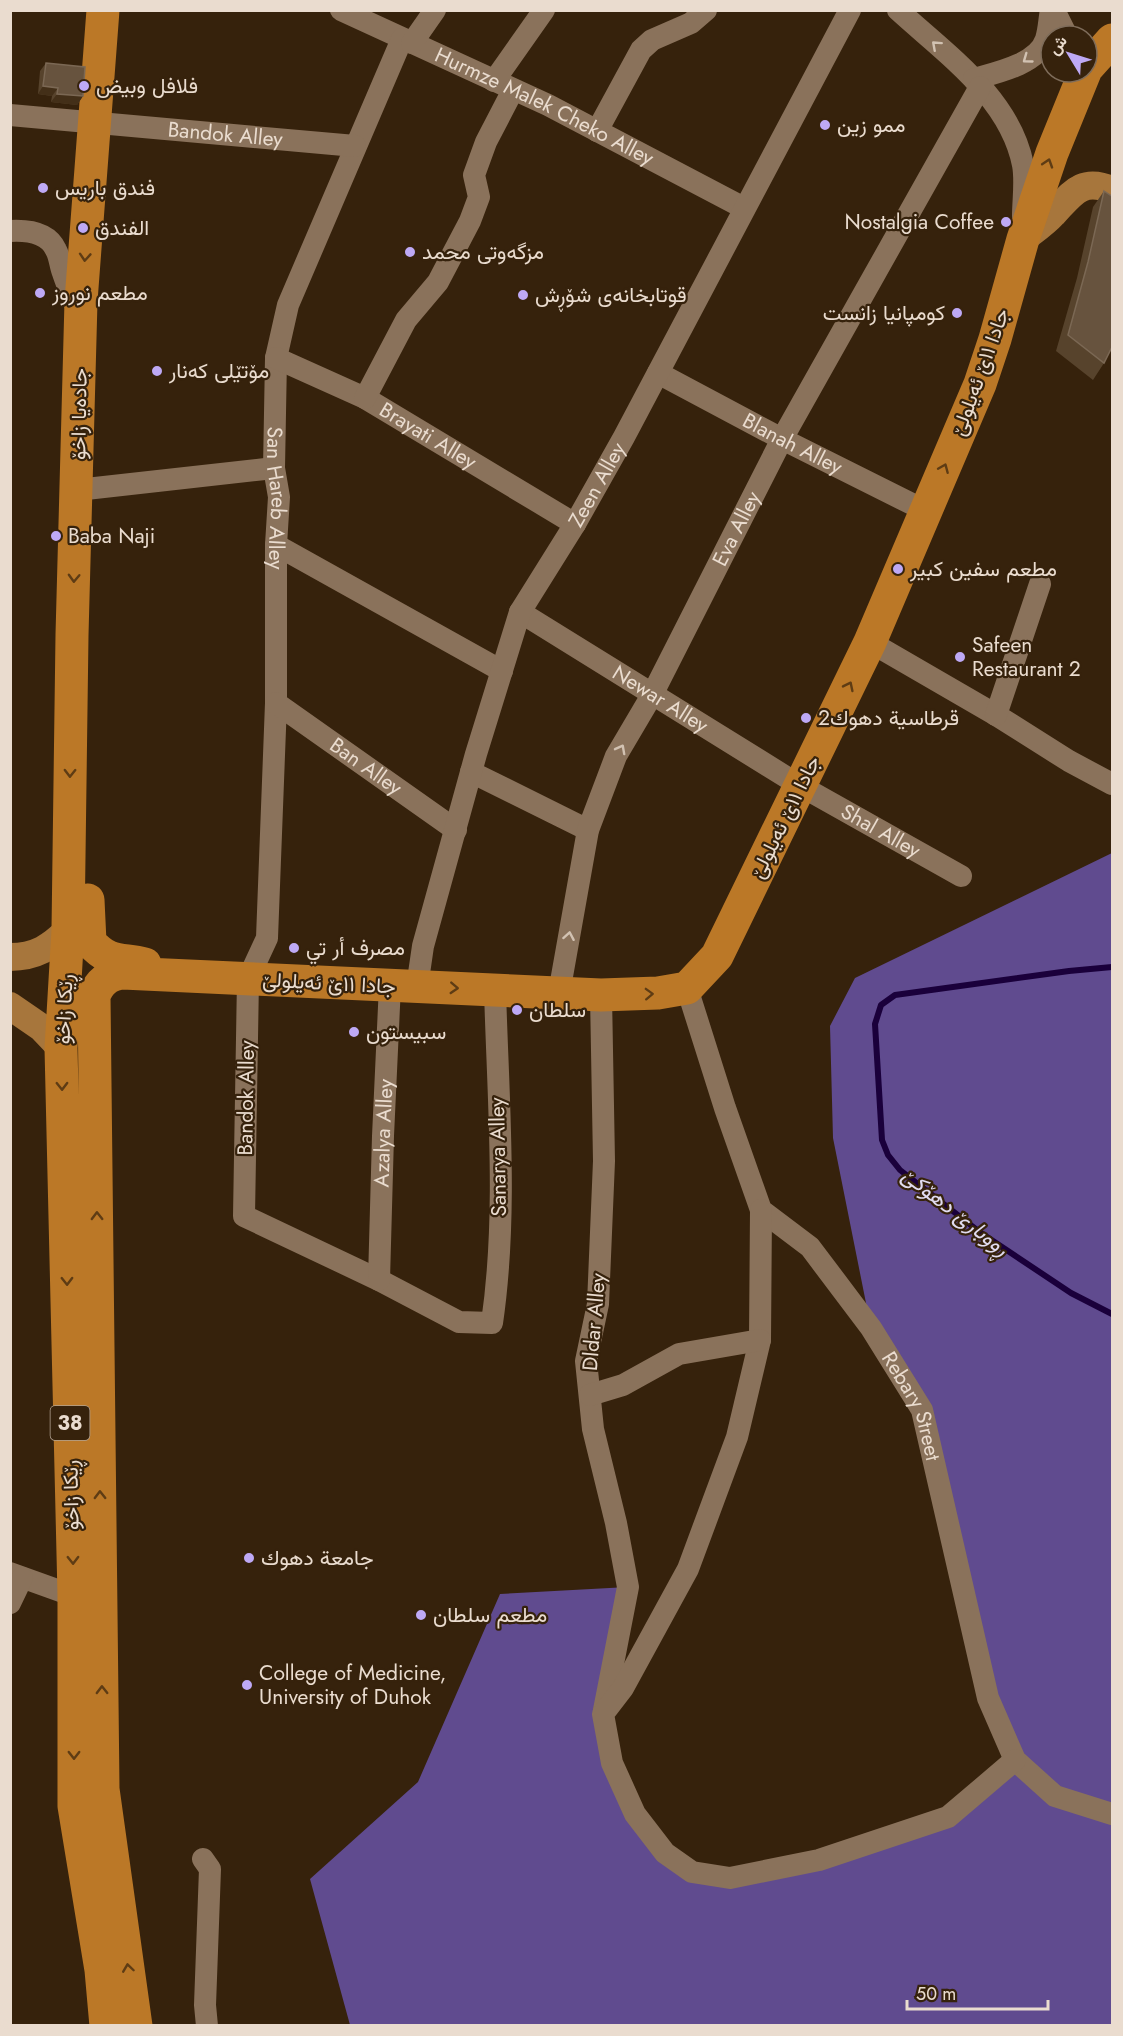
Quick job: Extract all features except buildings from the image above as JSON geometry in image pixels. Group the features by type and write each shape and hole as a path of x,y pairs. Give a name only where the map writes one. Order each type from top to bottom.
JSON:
{"highway":[{"name":"جادەیا زاخۆ","path":"70,818 81,317 103,10"},
{"name":"جادا ١١ێ ئه‌یلولێ","path":"1099,55 1113,40"},
{"name":"جادا ١١ێ ئه‌یلولێ","path":"94,996 101,983 115,974 601,995 658,993 687,988 717,956 870,642 980,384 1023,239 1052,153 1080,84"},
{"name":"ڕێکا زاخۆ","path":"70,818 68,930 61,1048 74,1596 74,1806 101,1970 106,2025"},
{"path":"70,818 81,835 87,861 90,942 104,955 117,961 143,963 186,976"},
{"name":"ڕێکا زاخۆ","path":"94,996 103,1789 136,2025"}],"main road":[{"path":"1023,239 1052,216 1076,189 1095,186 1113,190"},
{"path":"10,957 40,953 68,930"},
{"path":"10,1006 42,1028 61,1048"}],"street":[{"name":"Hurmze Malek Cheko Alley","path":"341,10 504,85 744,208"},
{"name":"San Hareb Alley","path":"248,979 267,938 276,704 276,545 279,497 274,468 276,358 288,305 355,146 407,41 435,10"},
{"path":"365,398 406,320 438,282 471,221 479,197 474,175 504,85 544,10"},
{"path":"597,131 641,50 652,40 690,23 706,10"},
{"name":"Zeen Alley","path":"404,986 423,946 471,772 520,612 575,524 658,373 850,10"},
{"path":"898,10 977,83 1005,117 1024,167 1023,239"},
{"path":"977,83 1014,68 1032,57 1046,41 1053,10"},
{"path":"1053,10 1061,24"},
{"name":"Eva Alley","path":"559,993 588,830 616,756 652,694 782,439 977,83"},
{"name":"Bandok Alley","path":"10,115 355,146"},
{"path":"10,231 36,233 51,242 56,249 81,317"},
{"name":"Brayati Alley","path":"276,358 365,398 575,524"},
{"name":"Blanah Alley","path":"658,373 782,439 926,511"},
{"path":"77,490 274,468"},
{"path":"276,545 502,670"},
{"path":"996,715 1040,584"},
{"name":"Newar Alley","path":"520,612 799,785"},
{"path":"870,642 996,715 1069,761 1113,784"},
{"name":"Ban Alley","path":"276,704 456,830"},
{"path":"471,772 588,830"},
{"name":"Shal Alley","path":"799,785 961,876"},
{"name":"Bandok Alley","path":"248,979 244,1216 379,1280"},
{"name":"Azalya Alley","path":"379,1280 383,1136 404,986"},
{"path":"687,988 725,1108 761,1210 760,1340 738,1437 688,1569 623,1688 603,1714 612,1763 635,1814 665,1853 692,1872 730,1878 819,1860 948,1816 1016,1760"},
{"name":"Sanarya Alley","path":"379,1280 459,1322 492,1323 501,1203 495,990"},
{"name":"Dldar Alley","path":"601,995 604,1161 598,1304 586,1361 593,1429 616,1522 627,1587 603,1714"},
{"name":"Rebary Street","path":"761,1210 810,1247 871,1328 922,1410 988,1698 1016,1760 1055,1796 1113,1814"},
{"path":"590,1395 623,1385 679,1354 760,1340"},
{"path":"10,1603 16,1575 74,1596"},
{"path":"203,1859 210,1869 205,2005 207,2025"}],"shaded area":[{"path":"1112,853 1112,2025 350,2025 310,1879 418,1782 500,1594 628,1587 603,1714 612,1763 665,1853 731,1878 948,1817 1015,1761 922,1410 871,1328 833,1138 830,1026 855,978"}],"waterway":[{"name":"ڕووبارێ دهۆكێ","path":"1112,967 895,995 881,1005 875,1024 882,1140 888,1155 900,1170 981,1233 1071,1293 1112,1314"}],"place":[{"name":"فلافل وبيض","path":"84,86"},
{"name":"ممو زين","path":"825,125"},
{"name":"فندق باريس","path":"43,188"},
{"name":"Nostalgia Coffee","path":"1006,222"},
{"name":"الفندق","path":"83,228"},
{"name":"مزگەوتی محمد","path":"410,252"},
{"name":"مطعم نوروز","path":"40,293"},
{"name":"قوتابخانەی شۆڕش","path":"523,295"},
{"name":"كومپانيا زانست","path":"957,313"},
{"name":"مۆتێلی کەنار","path":"157,371"},
{"name":"Baba Naji","path":"56,536"},
{"name":"مطعم سفين كبير","path":"898,569"},
{"name":"Safeen Restaurant 2","path":"960,657"},
{"name":"قرطاسية دهوك2","path":"806,718"},
{"name":"مصرف أر تي","path":"294,948"},
{"name":"سلطان","path":"517,1010"},
{"name":"سبيستون","path":"354,1032"},
{"name":"جامعة دهوك","path":"249,1558"},
{"name":"مطعم سلطان","path":"421,1615"},
{"name":"College of Medicine, University of Duhok","path":"247,1685"}]}
